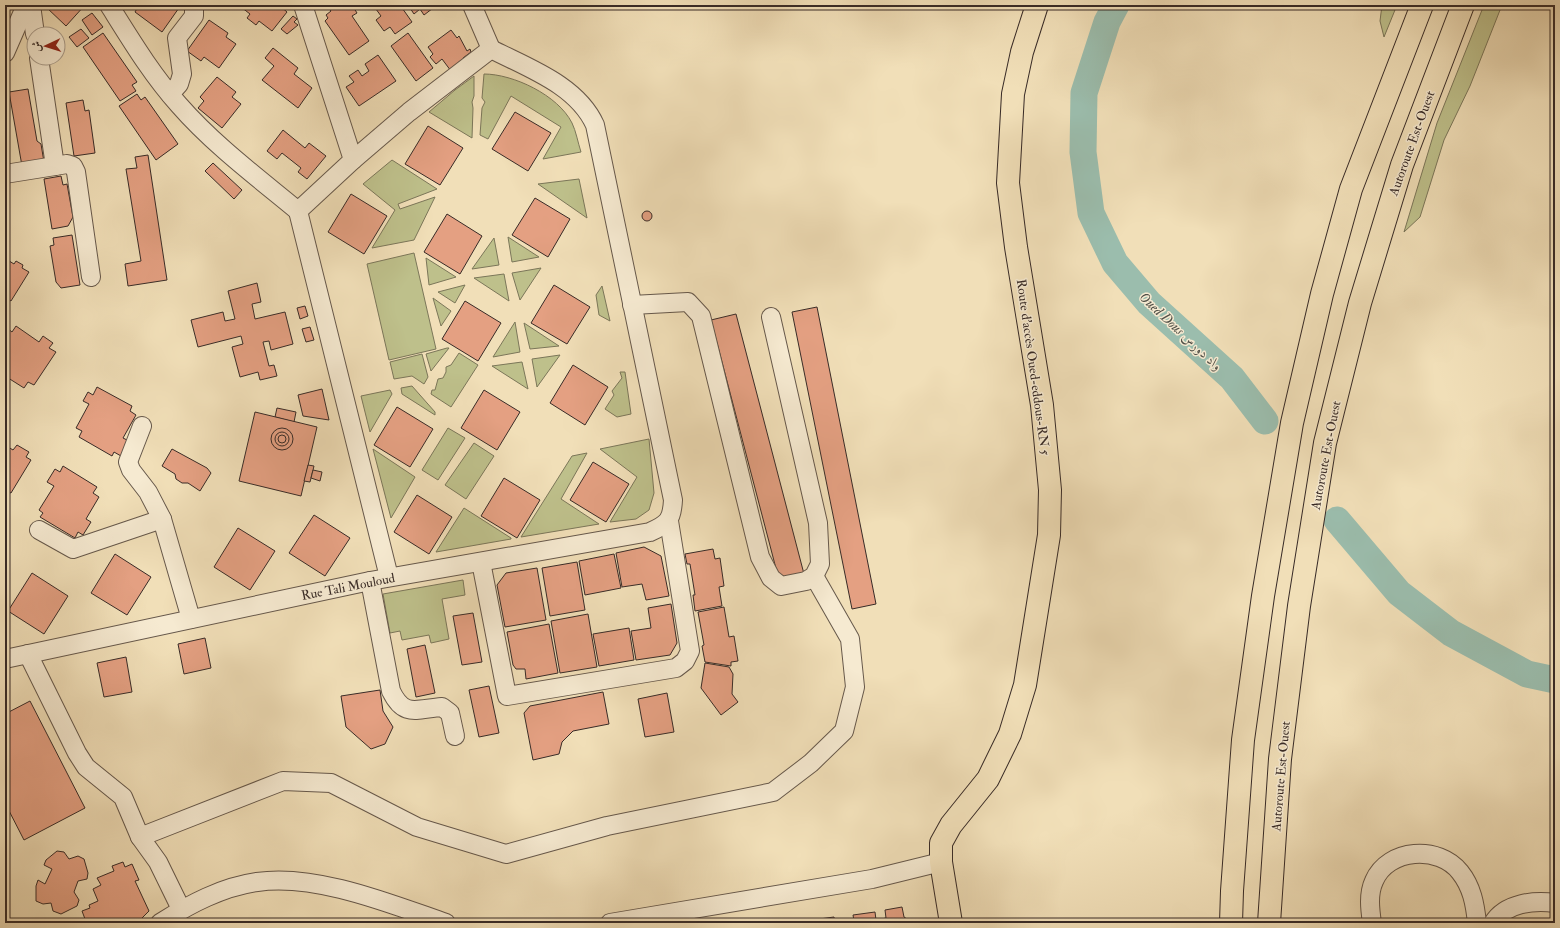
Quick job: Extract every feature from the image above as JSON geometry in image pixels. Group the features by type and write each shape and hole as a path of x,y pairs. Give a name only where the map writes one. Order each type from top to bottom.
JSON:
{"main road":[{"name":"Route d'accès Oued-eddous-RN 5","path":"951,923 941,862 941,843 951,825 988,779 1010,734 1025,685 1050,535 1050,490 1042,405 1016,247 1008,183 1013,94 1022,52 1037,5"},
{"path":"1231,923 1243,740 1263,596 1292,423 1322,294 1351,189 1422,5"},
{"name":"Autoroute Est-Ouest","path":"1269,923 1280,759 1299,606 1325,443 1360,303 1402,165 1463,5"}],"street":[{"path":"5,53 26,5"},
{"path":"31,5 34,26"},
{"path":"109,5 150,70 170,94 210,137 298,211 389,577"},
{"path":"170,94 180,84 182,74 177,38 194,16 194,5"},
{"path":"303,5 353,160"},
{"path":"472,5 491,48 543,74 572,95 590,115 596,132 673,500 672,512 669,521 690,651 685,661 676,668 508,696 481,562"},
{"path":"298,211 353,160 409,112 491,48"},
{"path":"40,66 55,166"},
{"path":"5,174 67,164 73,166 76,172 91,277"},
{"path":"632,305 688,302 701,316 760,557 771,578 781,586 806,581 814,576 820,564 818,523 771,317"},
{"path":"142,426 128,462 131,470 148,492 162,519 191,619"},
{"path":"39,530 73,549 162,519"},
{"name":"Rue Tali Mouloud","path":"5,659 389,577 650,532 669,521"},
{"path":"140,837 283,781 331,783 417,827 506,854 608,826 773,792 811,762 844,731 856,687 850,639 814,576"},
{"path":"370,581 391,691 397,704 410,710 442,707 450,713 455,736"},
{"path":"28,654 77,753 86,767 123,797 140,837 158,862 181,909"},
{"path":"1372,923 1370,905 1374,880 1390,863 1402,856 1416,854 1433,854 1450,862 1459,871 1469,886 1478,923"},
{"path":"610,923 872,879 941,862"},
{"path":"160,923 181,909 219,892 237,886 258,882 279,881 305,882 368,897 446,923"},
{"path":"1493,923 1507,910 1524,903 1544,901 1555,903"}],"green space":[{"path":"1382,5 1397,5 1384,37 1380,21"},
{"path":"1484,5 1502,5 1470,86 1444,140 1420,217 1404,232 1437,123"},
{"path":"484,74 496,75 521,82 546,95 565,113 572,123 581,152 543,159 561,127 511,96 488,139 480,135 482,108 485,102 482,98"},
{"path":"474,76 474,96 472,102 472,138 429,112"},
{"path":"392,160 437,189 398,204 400,209 435,197 414,240 372,248 395,210 363,184"},
{"path":"579,179 587,218 538,184"},
{"path":"508,237 539,257 512,262"},
{"path":"494,238 499,265 472,269"},
{"path":"414,253 436,349 389,360 367,264"},
{"path":"426,258 456,277 429,285"},
{"path":"541,268 520,300 512,273"},
{"path":"504,274 509,301 474,278"},
{"path":"465,285 455,303 438,292"},
{"path":"602,286 610,321 599,315 596,295"},
{"path":"433,298 451,311 441,326"},
{"path":"515,322 520,352 493,357"},
{"path":"524,323 559,346 530,349"},
{"path":"449,348 431,371 426,354"},
{"path":"459,353 478,365 451,407 431,394 432,390 435,390 438,379 443,378 446,372 446,367 451,365"},
{"path":"422,354 428,377 424,384 412,376 394,379 390,362"},
{"path":"560,355 537,387 532,359"},
{"path":"522,362 528,389 492,366"},
{"path":"620,372 625,372 631,414 617,417 605,409 614,395 612,391 622,378"},
{"path":"412,386 435,412 435,415 402,394 401,388"},
{"path":"390,390 392,394 370,432 361,396"},
{"path":"448,428 465,438 438,480 422,470"},
{"path":"649,439 654,493 649,510 636,519 610,522 637,477 600,449"},
{"path":"474,443 494,456 466,499 445,485"},
{"path":"373,449 415,477 391,518"},
{"path":"587,453 561,499 599,524 521,537 572,456"},
{"path":"464,508 511,538 511,539 436,552"},
{"path":"463,580 465,595 442,599 449,639 431,643 429,635 402,640 400,631 390,633 383,594"}],"building":[{"path":"5,5 11,5 5,22"},
{"path":"48,5 85,5 66,26 46,7"},
{"path":"139,5 181,5 162,32 135,12"},
{"path":"243,5 279,5 287,12 272,31 259,21 256,25 247,18 250,14 241,7"},
{"path":"330,5 352,5 357,13 352,16 369,41 349,55 325,21 328,18 326,15 331,11 328,7"},
{"path":"373,5 400,5 412,22 395,34 390,27 384,31 376,20 381,16"},
{"path":"408,5 437,5 424,15 420,9 414,14"},
{"path":"92,13 103,27 92,35 82,20"},
{"path":"293,16 297,19 294,22 298,25 287,34 281,29"},
{"path":"209,20 228,33 226,37 236,44 219,68 204,57 201,61 187,51"},
{"path":"81,29 89,38 77,47 69,37"},
{"path":"451,30 457,38 459,36 467,51 470,49 471,52 463,58 465,61 451,71 442,59 436,64 430,57 433,54 428,47"},
{"path":"103,33 137,82 132,85 136,91 120,101 83,47"},
{"path":"408,33 433,68 416,81 391,46"},
{"path":"273,48 298,68 294,74 312,88 298,108 262,80 274,66 265,58"},
{"path":"378,55 396,81 359,106 346,87 354,82 349,76 358,70 362,76 369,71 365,64"},
{"path":"217,77 236,92 232,97 241,104 222,128 198,108 204,101 200,97"},
{"path":"28,89 37,141 41,144 44,162 22,166 9,92"},
{"path":"137,94 141,100 145,97 178,144 156,160 119,106"},
{"path":"83,100 85,111 89,110 95,153 74,156 66,103"},
{"path":"515,112 551,133 528,171 492,149"},
{"path":"428,126 463,148 440,185 405,164"},
{"path":"283,130 305,148 309,143 326,156 307,179 298,172 301,168 282,153 277,159 267,151"},
{"path":"148,155 167,280 128,286 125,264 141,261 126,169 137,168 135,157"},
{"path":"213,163 242,190 234,199 205,171"},
{"path":"61,176 63,185 67,184 73,217 68,226 52,229 44,179"},
{"path":"351,194 387,216 364,254 328,232"},
{"path":"535,198 570,219 548,257 512,235"},
{"path":"645,211 649,211 652,216 649,221 645,221 642,218 642,214"},
{"path":"447,214 482,236 460,274 424,252"},
{"path":"72,235 80,285 61,288 56,282 50,246 54,245 53,238"},
{"path":"6,259 14,264 16,261 23,265 22,268 29,272 11,301 5,297"},
{"path":"257,283 261,302 252,304 255,319 285,312 293,344 271,350 269,341 263,342 269,366 274,365 277,376 260,380 258,372 240,377 232,347 243,344 241,336 198,347 191,320 223,312 225,321 235,319 228,291"},
{"path":"554,285 590,307 567,344 531,323"},
{"path":"465,301 501,323 478,361 442,339"},
{"path":"305,306 308,316 300,319 297,308"},
{"path":"817,307 876,604 852,609 792,312"},
{"path":"736,314 804,574 779,580 711,320"},
{"path":"16,326 39,342 43,336 53,343 49,348 56,352 34,385 28,382 24,388 5,376 5,331 7,328 12,332"},
{"path":"310,327 314,340 306,342 302,329"},
{"path":"573,365 608,387 585,425 550,403"},
{"path":"97,387 132,406 130,411 136,415 123,438 129,441 121,456 114,452 112,456 79,437 82,431 76,428 89,404 83,401 88,392 93,395"},
{"path":"322,389 329,420 303,416 298,395"},
{"path":"484,390 520,412 497,450 461,428"},
{"path":"397,407 433,429 410,467 374,445"},
{"path":"277,408 296,412 294,422 275,417"},
{"path":"255,412 317,427 301,496 239,481"},
{"path":"282,428 286,429 292,435 292,443 286,449 282,450 278,449 272,443 271,439 272,435 278,429"},
{"path":"279,432 285,432 289,436 289,442 285,446 279,446 275,442 275,436"},
{"path":"280,435 284,435 286,439 284,443 280,443 278,441 278,437"},
{"path":"5,445 13,450 17,445 29,452 26,457 31,460 11,493 5,491"},
{"path":"172,449 207,468 211,473 200,491 188,483 182,483 176,479 175,474 162,466"},
{"path":"593,462 629,484 606,522 570,500"},
{"path":"308,465 314,466 310,482 304,481"},
{"path":"63,466 97,487 93,493 99,497 86,519 91,522 83,535 78,532 75,538 40,517 43,513 39,510 54,486 47,482 55,469 60,472"},
{"path":"313,470 322,472 320,481 311,478"},
{"path":"504,478 540,500 517,538 481,516"},
{"path":"417,495 452,517 429,554 394,532"},
{"path":"314,515 350,538 325,576 289,553"},
{"path":"238,528 275,551 250,590 214,567"},
{"path":"644,547 661,556 669,596 646,600 642,584 622,587 616,553"},
{"path":"713,549 715,559 720,558 724,586 719,587 722,606 695,611 693,595 695,595 690,564 687,564 685,554"},
{"path":"115,554 151,577 127,615 91,593"},
{"path":"614,554 621,588 585,595 579,561"},
{"path":"577,562 585,610 550,616 542,568"},
{"path":"537,568 546,620 505,627 497,585 506,573"},
{"path":"32,573 68,596 44,634 8,611"},
{"path":"671,604 677,643 670,655 636,660 631,631 651,628 648,608"},
{"path":"724,607 729,637 734,636 738,661 731,662 731,666 705,662 702,646 704,645 698,612"},
{"path":"473,613 482,662 462,665 453,616"},
{"path":"588,614 597,667 560,673 551,621"},
{"path":"549,624 558,673 526,679 525,669 516,669 513,665 507,632"},
{"path":"629,628 634,660 599,666 593,634"},
{"path":"205,638 211,668 184,674 178,644"},
{"path":"425,645 435,693 416,697 407,649"},
{"path":"126,657 132,692 104,697 97,663"},
{"path":"705,663 729,667 733,674 732,694 738,702 721,715 701,688"},
{"path":"489,686 499,733 479,737 469,690"},
{"path":"380,690 383,711 393,727 385,744 371,749 346,727 341,696"},
{"path":"603,692 609,724 573,731 562,742 559,754 533,760 524,713 530,706"},
{"path":"667,693 674,732 645,737 638,699"},
{"path":"30,701 85,808 24,840 5,803 5,714"},
{"path":"57,851 64,852 69,859 78,856 84,859 88,873 87,879 78,881 74,892 79,900 77,906 61,914 53,911 51,903 43,904 36,901 36,886 38,880 45,884 52,869 44,865 46,860"},
{"path":"123,862 125,867 132,864 139,880 135,881 149,911 137,923 76,923 85,919 82,911 90,908 89,905 98,901 93,889 101,885 97,878 114,871 112,866"},
{"path":"902,907 904,917 913,923 841,923 854,921 853,915 875,912 876,920 886,918 885,910"},
{"path":"834,917 835,923 812,923 812,920"}],"waterway":[{"name":"Oued Dous واد دورس","path":"1116,5 1107,22 1084,93 1083,152 1091,213 1115,263 1149,303 1232,378 1265,421"},
{"name":"Oued Dous واد دورس","path":"1337,520 1399,593 1451,633 1527,674 1555,680"}]}
